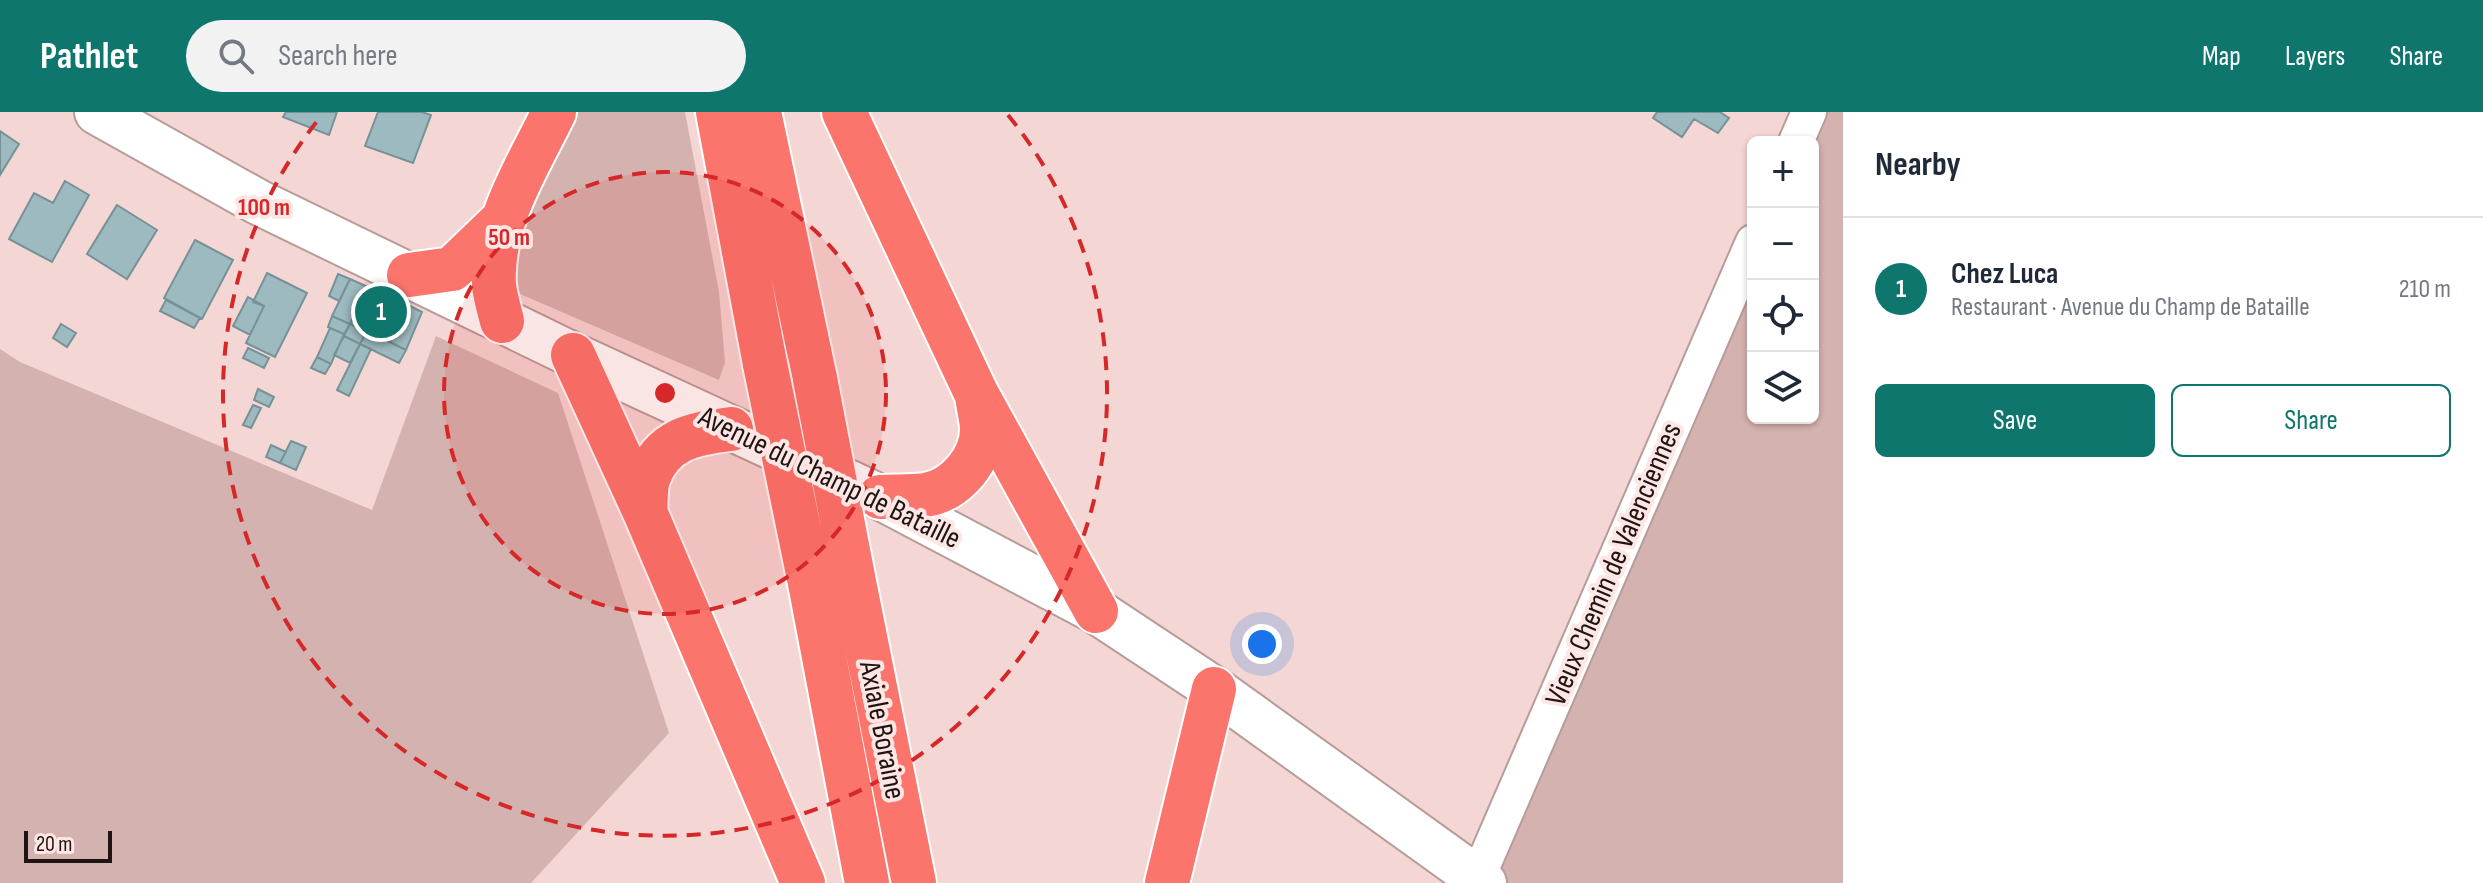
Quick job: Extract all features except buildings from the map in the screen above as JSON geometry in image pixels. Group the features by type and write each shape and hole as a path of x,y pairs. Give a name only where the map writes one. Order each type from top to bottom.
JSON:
{"highway":[{"path":"502,321 494,277 501,222 554,112"},
{"name":"Axiale Boraine","path":"718,112 867,883"},
{"name":"Axiale Boraine","path":"759,112 914,883"},
{"path":"844,112 976,393 1096,611"},
{"path":"409,275 452,269 501,222"},
{"path":"573,355 645,512 803,883"},
{"path":"880,497 928,495 949,487 965,471 977,452 982,429 976,393"},
{"path":"645,512 648,479 660,458 678,440 697,433 731,429"},
{"path":"1167,883 1214,689"}],"street":[{"name":"Avenue du Champ de Bataille","path":"97,112 258,202 573,355 880,497 1096,611 1214,689 1477,882"},
{"path":"1799,136 1809,112"},
{"name":"Vieux Chemin de Valenciennes","path":"1477,882 1747,256"}],"shaded area":[{"path":"571,112 685,112 719,292 725,362 719,380 506,288 516,246"},
{"path":"1809,112 1843,112 1843,883 1484,883 1747,256 1747,424 1819,424 1819,136 1812,136"},
{"path":"436,336 558,393 669,733 531,883 0,883 0,349 20,362 372,510"}],"place":[{"name":"Chez Luca","path":"381,312"}]}
